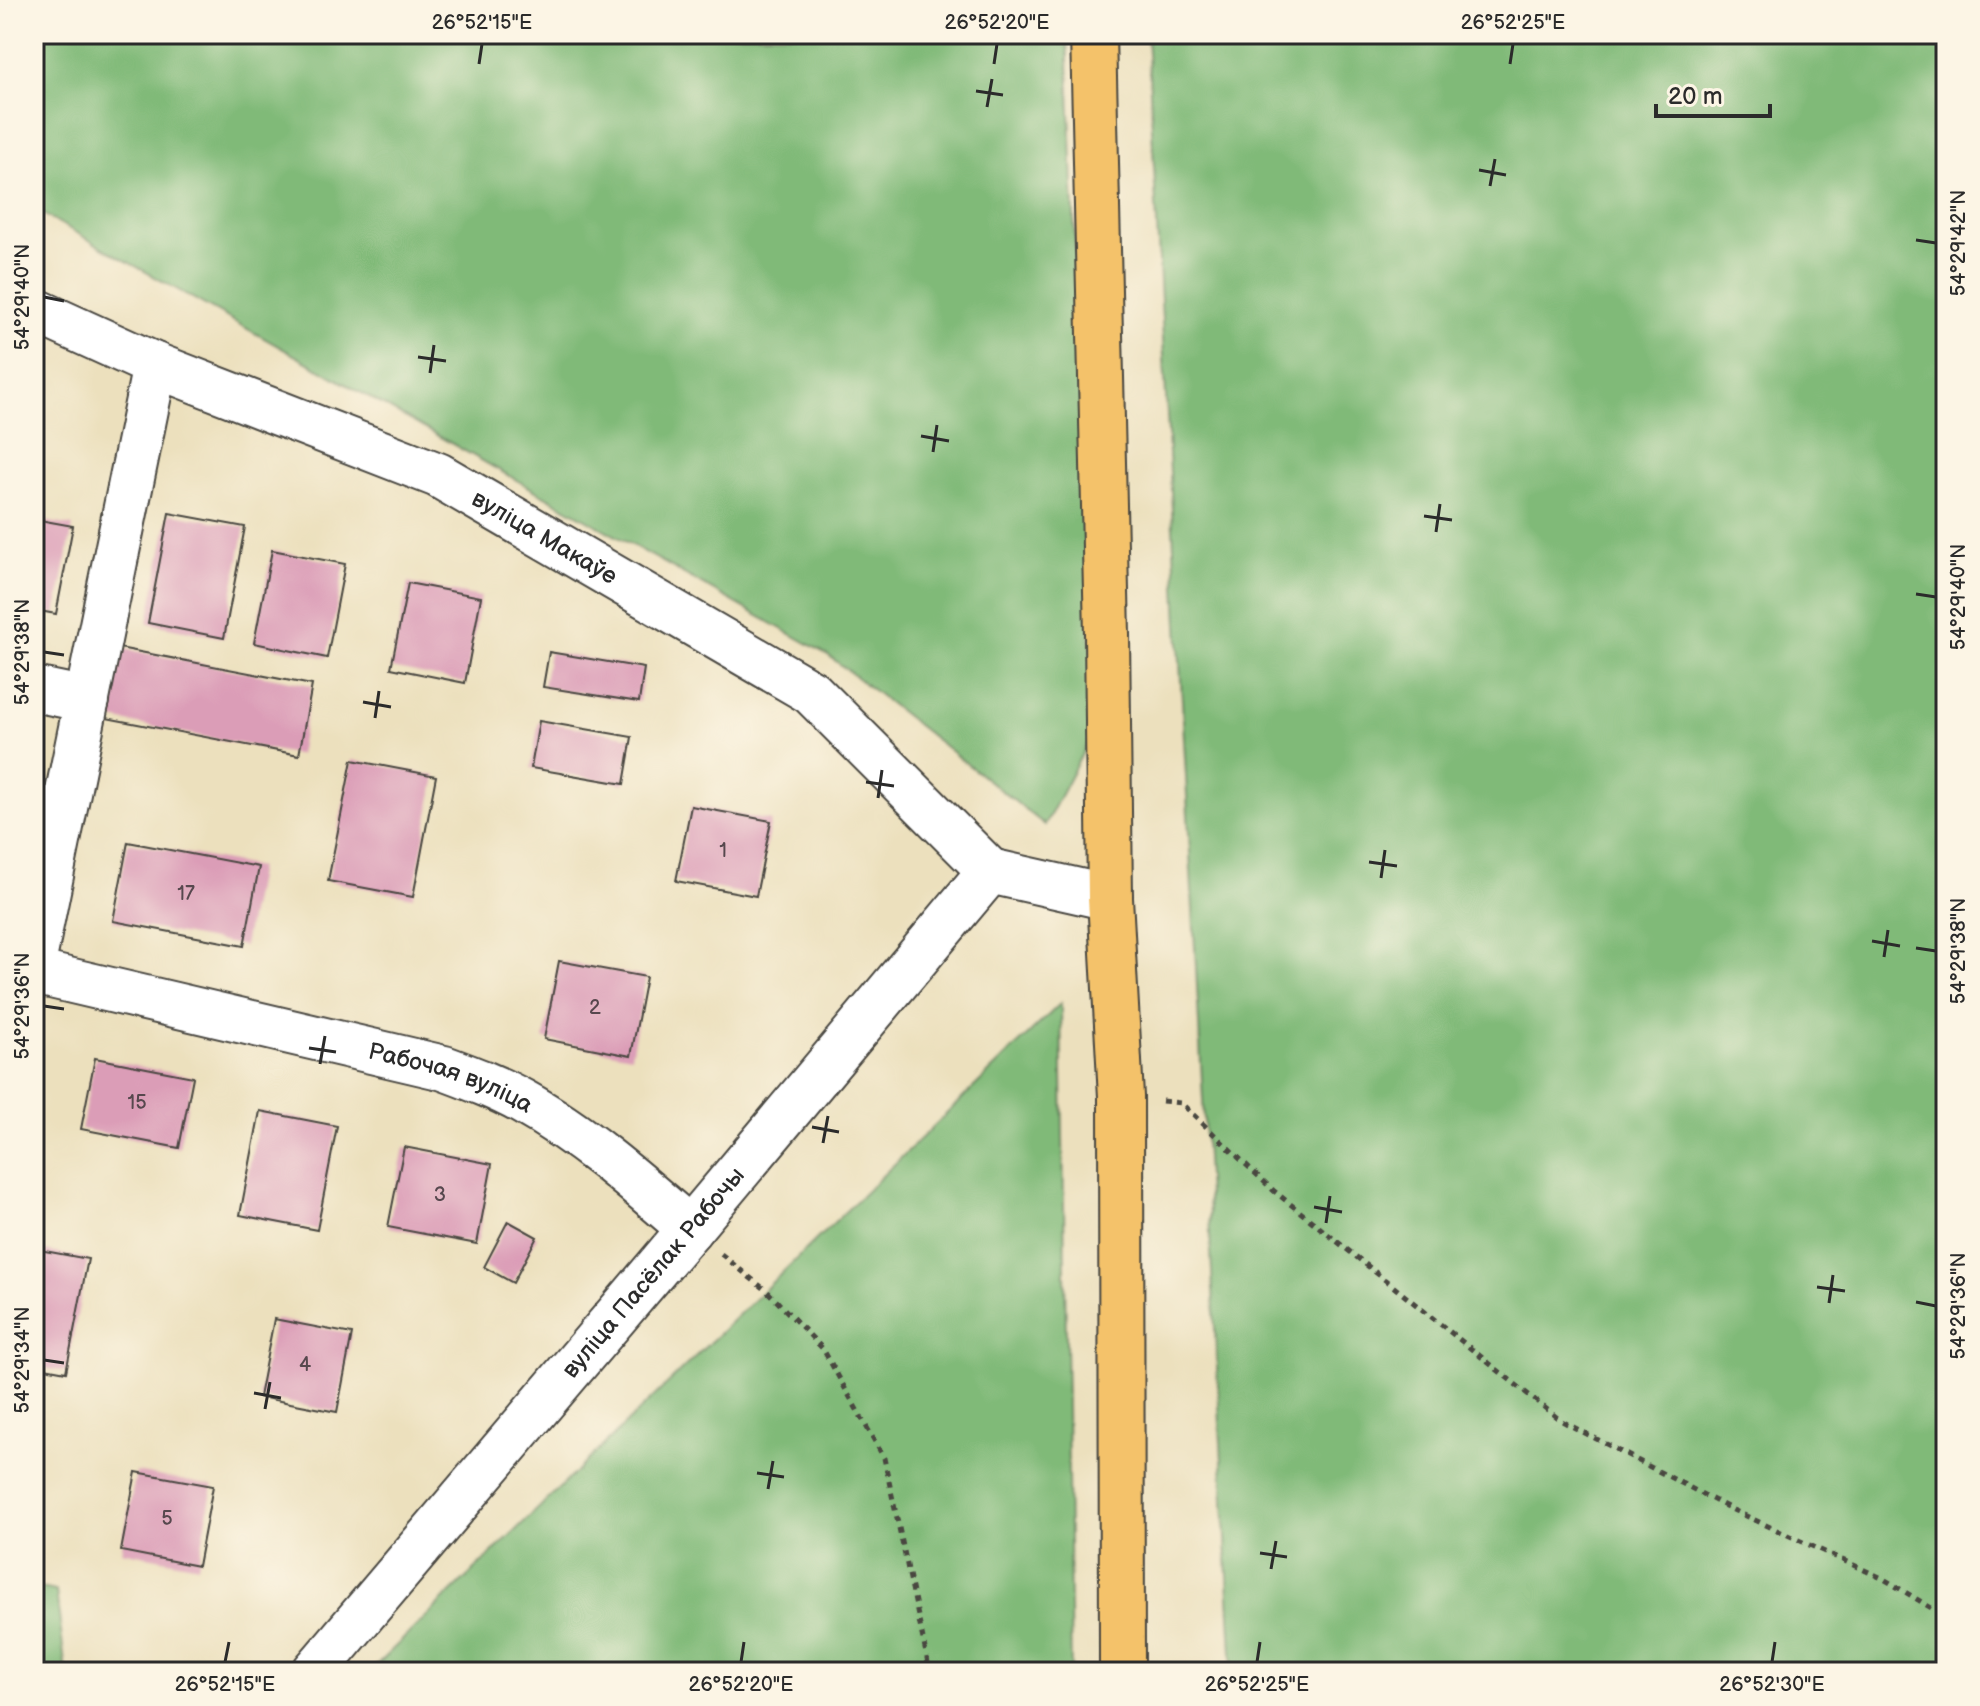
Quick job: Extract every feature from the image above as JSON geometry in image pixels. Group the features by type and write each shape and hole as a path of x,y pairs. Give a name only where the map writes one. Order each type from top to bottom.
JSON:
{"main road":[{"path":"1093,34 1110,898 1121,1097 1122,1672"}],"street":[{"name":"вуліца Макаўе","path":"34,310 155,365 438,475 811,692 990,871"},
{"path":"34,959 155,365"},
{"path":"34,689 87,700"},
{"path":"990,871 1110,898"},
{"name":"вуліца Пасёлак Рабочы","path":"314,1672 990,871"},
{"name":"Рабочая вуліца","path":"34,972 444,1068 486,1083 563,1127 690,1229"}],"path":[{"path":"1121,1097 1181,1103 1274,1191 1560,1420 1733,1510 1884,1579 1946,1617"},
{"path":"690,1229 769,1293 823,1349 884,1458 930,1672"}],"green space":[{"path":"34,34 1067,34 1094,731 1045,825 828,655 34,209"},
{"path":"1147,34 1946,34 1946,1672 1233,1672"},
{"path":"1061,1003 1071,1672 369,1672"},
{"path":"34,1587 56,1591 66,1672 34,1672"}],"building":[{"path":"169,513 245,527 224,638 148,623"},
{"path":"34,519 73,526 56,614 34,610"},
{"path":"272,550 345,564 327,658 254,643"},
{"path":"408,583 481,597 465,683 391,668"},
{"path":"114,647 312,685 299,755 101,717"},
{"path":"549,652 644,668 639,702 543,687"},
{"path":"539,721 632,737 624,784 531,768"},
{"path":"352,760 436,776 413,897 328,881"},
{"path":"691,806 771,821 756,896 676,881"},
{"path":"128,842 259,867 244,946 113,921"},
{"path":"559,961 646,977 631,1056 544,1039"},
{"path":"95,1058 193,1077 179,1148 81,1129"},
{"path":"260,1111 337,1126 317,1230 240,1215"},
{"path":"404,1147 492,1164 477,1244 388,1227"},
{"path":"508,1221 537,1237 513,1283 484,1267"},
{"path":"34,1249 88,1259 66,1372 34,1366"},
{"path":"274,1319 352,1334 337,1412 259,1397"},
{"path":"136,1472 213,1486 198,1566 121,1551"}]}
